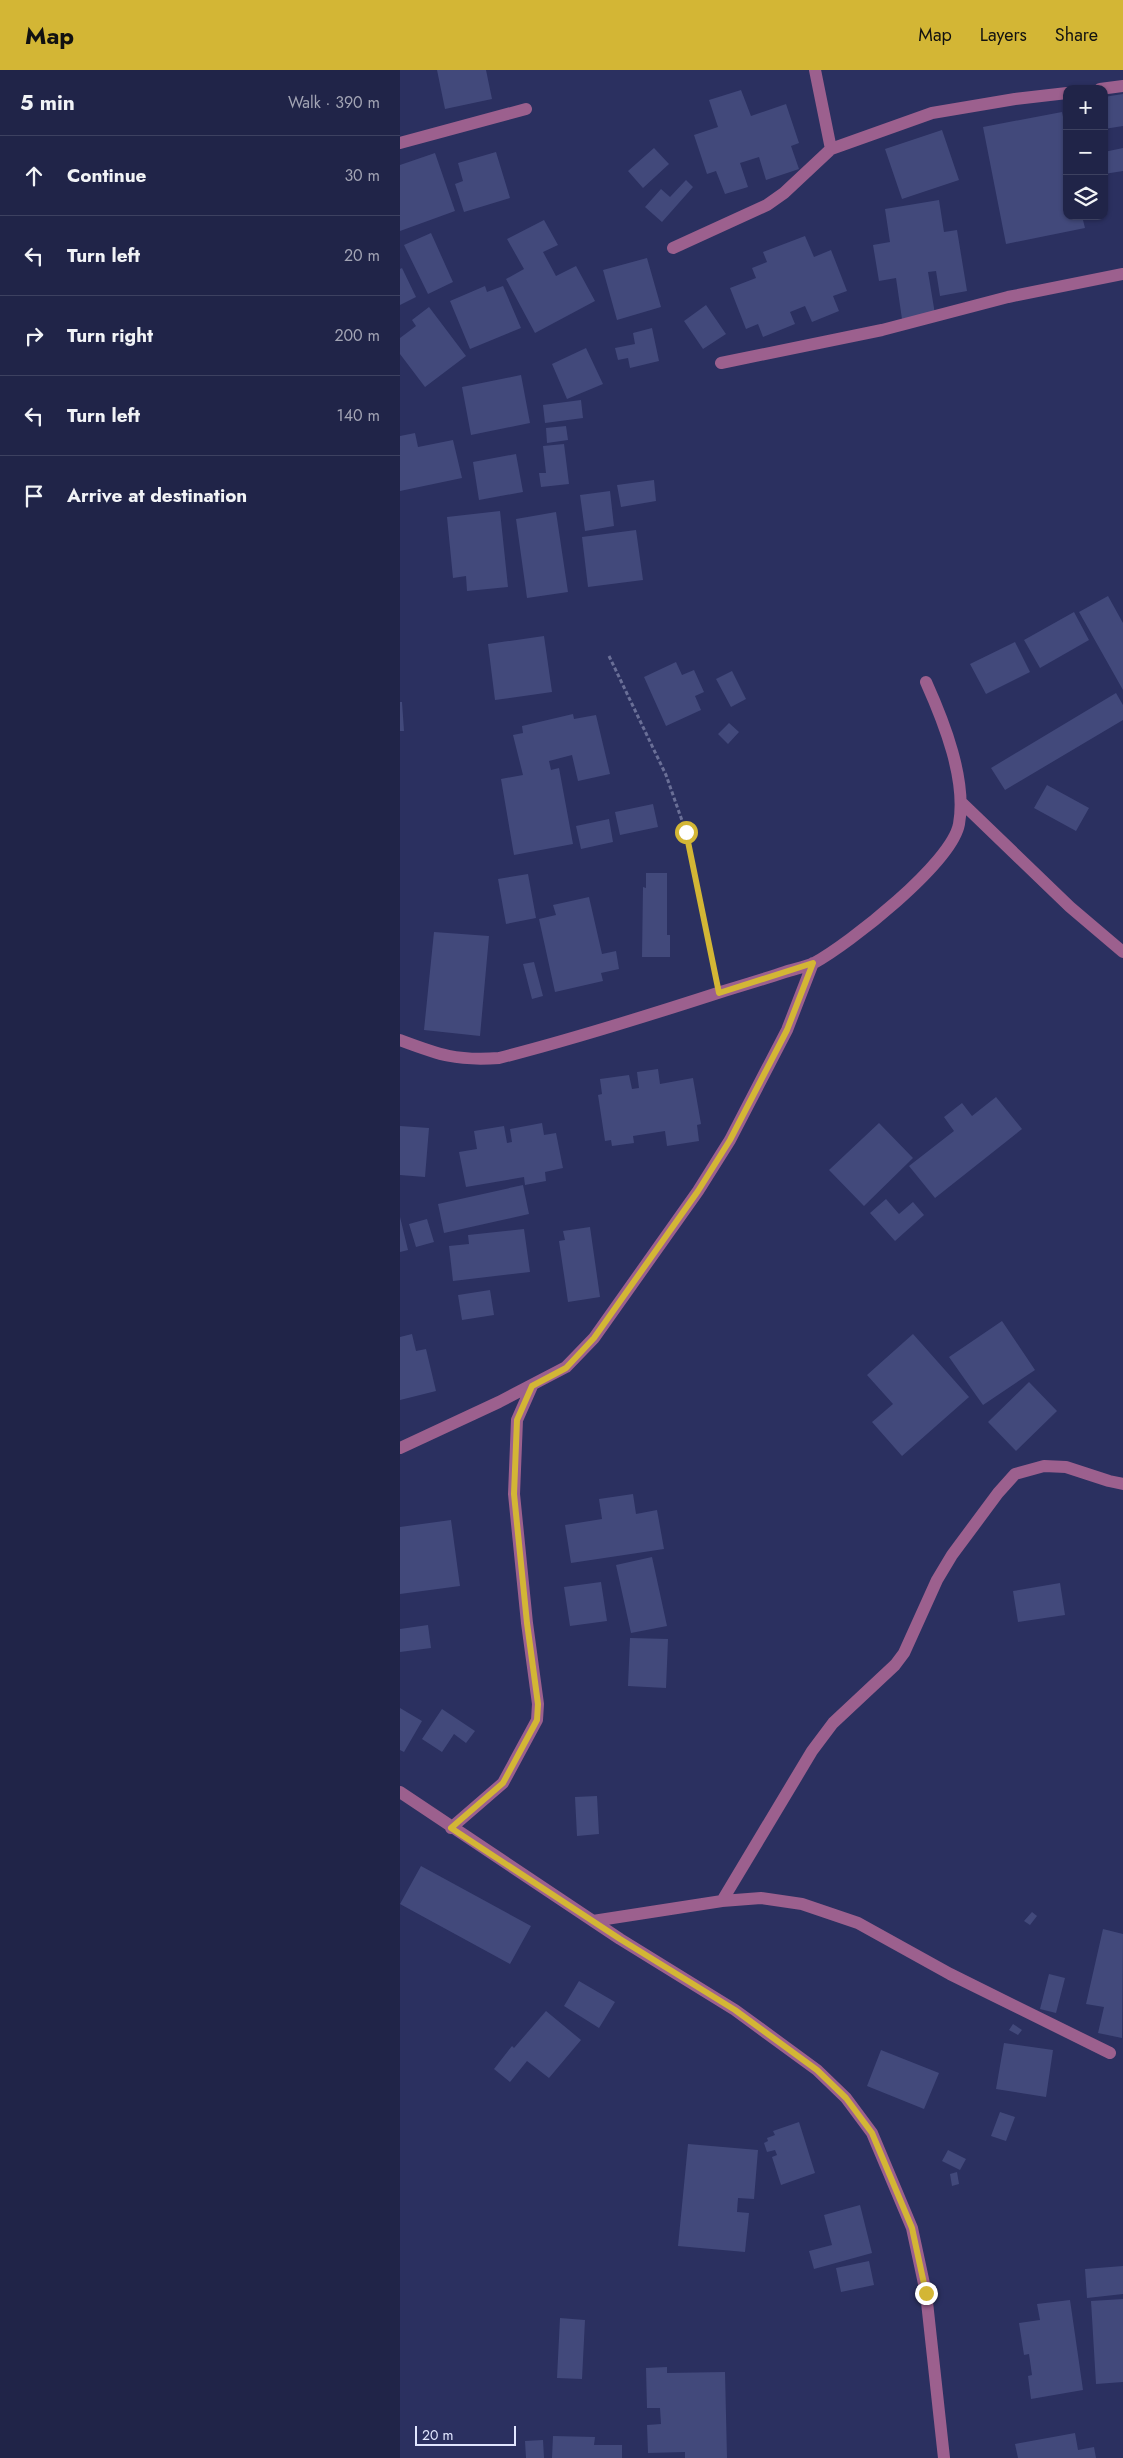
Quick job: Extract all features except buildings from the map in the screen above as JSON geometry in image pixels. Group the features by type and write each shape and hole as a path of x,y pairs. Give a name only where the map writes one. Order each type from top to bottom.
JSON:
{"street":[{"path":"815,70 831,149"},
{"path":"1108,88 1123,86"},
{"path":"673,248 767,205 784,193 831,149 932,113 1015,99 1063,93"},
{"path":"400,143 526,109"},
{"path":"721,363 882,330 1008,297 1123,274"},
{"path":"400,1040 446,1057 472,1060 499,1058 813,963 850,939 919,881 953,839 959,825 961,802 952,747 943,719 926,682"},
{"path":"961,802 1070,907 1123,952"},
{"path":"400,1448 566,1368 594,1338 698,1191 730,1140 787,1030 813,963"},
{"path":"451,1828 503,1783 537,1720 538,1704 527,1623 514,1494 517,1420 532,1386"},
{"path":"722,1901 812,1752 833,1723 900,1659 937,1580 952,1555 1015,1474 1044,1466 1066,1467 1123,1484"},
{"path":"400,1792 451,1828 593,1921 735,2010 817,2070 846,2098 872,2133 912,2228 926,2293 944,2458"},
{"path":"593,1921 722,1901 761,1898 802,1904 858,1923 950,1974 1110,2053"}],"path":[{"path":"609,656 666,775 686,832 719,993"}],"route":[{"path":"686,832 719,993 813,963 787,1030 730,1140 698,1191 594,1338 566,1368 532,1386 517,1420 514,1494 519,1555 538,1704 537,1720 503,1783 451,1828 620,1939 735,2010 817,2070 846,2098 872,2133 894,2180 912,2228 926,2293"}]}
